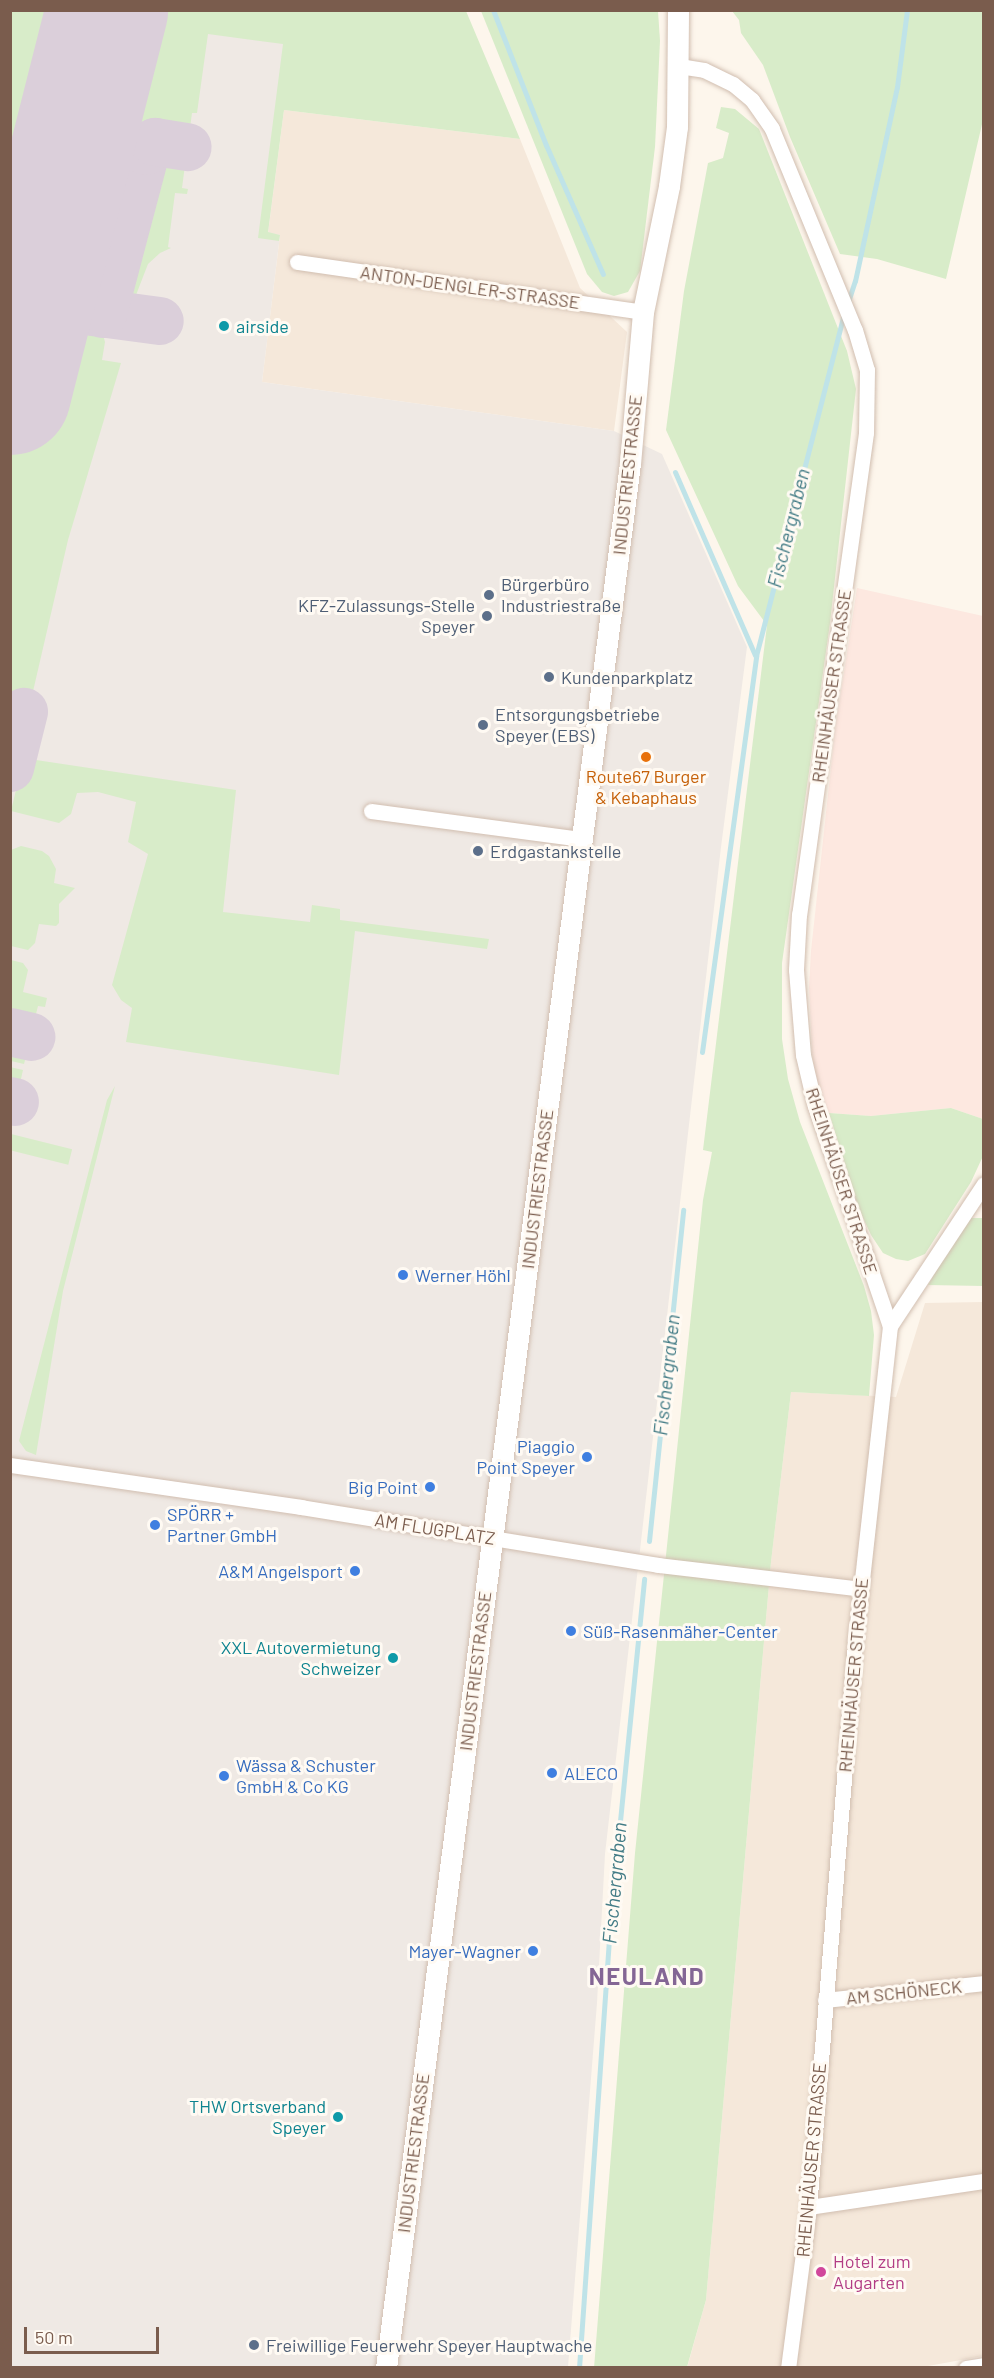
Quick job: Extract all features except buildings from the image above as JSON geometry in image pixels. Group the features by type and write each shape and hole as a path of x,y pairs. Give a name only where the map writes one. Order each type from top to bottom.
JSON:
{"street":[{"name":"INDUSTRIESTRASSE","path":"386,2367 630,464 643,312 669,186 677,127 678,10"},
{"name":"RHEINHÄUSER STRASSE","path":"679,66 720,76 747,95 762,113 780,146 851,321 867,370 866,433 799,914 796,970 803,1055 815,1106 890,1326 861,1589 809,2207 788,2367"},
{"name":"ANTON-DENGLER-STRASSE","path":"297,262 643,312"},
{"path":"371,811 582,839"},
{"path":"890,1326 984,1184"},
{"name":"AM FLUGPLATZ","path":"10,1465 658,1564 861,1589"},
{"name":"AM SCHÖNECK","path":"825,2000 984,1983"},
{"path":"809,2207 984,2181"},
{"path":"966,2367 984,2365"}],"shaded area":[{"path":"10,11 293,34 268,232 280,235 262,382 614,431 662,454 747,647 721,847 605,1854 597,2003 568,2367 11,2367"},
{"path":"284,110 520,139 580,288 627,332 614,431 262,382 280,235 268,233"},
{"path":"857,588 983,616 983,1119 951,1108 871,1116 829,1113 816,1079 812,1052 809,988 811,951 835,730"},
{"path":"983,1302 983,2356 917,2368 687,2368 706,2300 771,1562 791,1392 896,1397 925,1303"}],"green space":[{"path":"11,10 466,11 520,139 284,110 268,232 280,235 279,241 258,238 283,44 208,34 197,113 192,113 182,188 188,189 187,194 175,193 168,247 171,248 160,253 148,264 136,295 114,293 127,242 117,239 103,286 91,299 11,291"},
{"path":"481,11 658,11 660,41 655,147 640,271 628,292 614,296 602,292 587,274"},
{"path":"732,11 983,11 983,120 946,279 877,259 840,254 790,137 763,65 741,33 739,20"},
{"path":"721,107 735,109 759,129 847,351 856,389 830,623 782,963 782,1039 788,1079 800,1122 864,1286 871,1311 874,1335 869,1396 791,1392 771,1562 706,2300 687,2367 594,2368 635,1853 703,1200 712,1152 703,1150 767,625 738,586 666,430 684,291 708,163 723,158 729,133 716,128"},
{"path":"11,314 101,327 105,342 102,360 121,363 68,540 31,700 17,698 11,723"},
{"path":"37,701 43,702 36,760 236,790 223,912 310,922 312,905 340,909 340,920 489,939 487,949 355,931 339,1075 126,1042 132,1008 121,1000 112,985 148,854 128,842 136,802 98,792 77,793 71,814 59,823 11,811"},
{"path":"21,846 42,851 49,856 56,869 54,883 75,888 59,904 59,923 56,926 39,924 35,943 28,950 11,946 11,850"},
{"path":"11,960 23,963 28,970 23,992 47,998 45,1007 38,1006 33,1026 11,1020"},
{"path":"16,1044 28,1048 24,1064 11,1061 11,1046"},
{"path":"10,1067 23,1070 18,1092 11,1090"},
{"path":"115,1086 63,1291 36,1455 26,1451 19,1441 107,1100"},
{"path":"951,1108 983,1119 983,1156 971,1182 925,1254 908,1261 896,1259 883,1253 871,1235 859,1209 829,1113 871,1116"},
{"path":"11,1134 72,1149 68,1165 10,1150"},
{"path":"967,1218 983,1218 983,1286 928,1285"}],"waterway":[{"path":"493,10 546,145 603,274"},
{"name":"Fischergraben","path":"848,302 855,281 897,87 907,10"},
{"name":"Fischergraben","path":"702,1052 756,656 844,314"},
{"path":"675,472 755,655"},
{"name":"Fischergraben","path":"649,1541 683,1210"},
{"name":"Fischergraben","path":"579,2368 610,1921 644,1579"}],"taxiway":[{"path":"103,314 146,151 155,142 188,147"},
{"path":"10,301 160,321"},
{"path":"10,768 24,712"},
{"path":"10,1032 31,1037"},
{"path":"10,1101 15,1102"}],"runway":[{"path":"10,394 107,10"}],"place":[{"name":"airside","path":"224,326"},
{"name":"Bürgerbüro Industriestraße","path":"489,595"},
{"name":"KFZ-Zulassungs-Stelle Speyer","path":"487,616"},
{"name":"Kundenparkplatz","path":"549,677"},
{"name":"Entsorgungsbetriebe Speyer (EBS)","path":"483,725"},
{"name":"Route67 Burger & Kebaphaus","path":"646,757"},
{"name":"Erdgastankstelle","path":"478,851"},
{"name":"Werner Höhl","path":"403,1275"},
{"name":"Piaggio Point Speyer","path":"587,1457"},
{"name":"Big Point","path":"430,1487"},
{"name":"SPÖRR + Partner GmbH","path":"155,1525"},
{"name":"A&M Angelsport","path":"355,1571"},
{"name":"Süß-Rasenmäher-Center","path":"571,1631"},
{"name":"XXL Autovermietung Schweizer","path":"393,1658"},
{"name":"ALECO","path":"552,1773"},
{"name":"Wässa & Schuster GmbH & Co KG","path":"224,1776"},
{"name":"Mayer-Wagner","path":"533,1951"},
{"name":"THW Ortsverband Speyer","path":"338,2117"},
{"name":"Hotel zum Augarten","path":"821,2272"},
{"name":"Freiwillige Feuerwehr Speyer Hauptwache","path":"254,2345"}],"district":[{"name":"NEULAND","path":"647,1976"}]}
